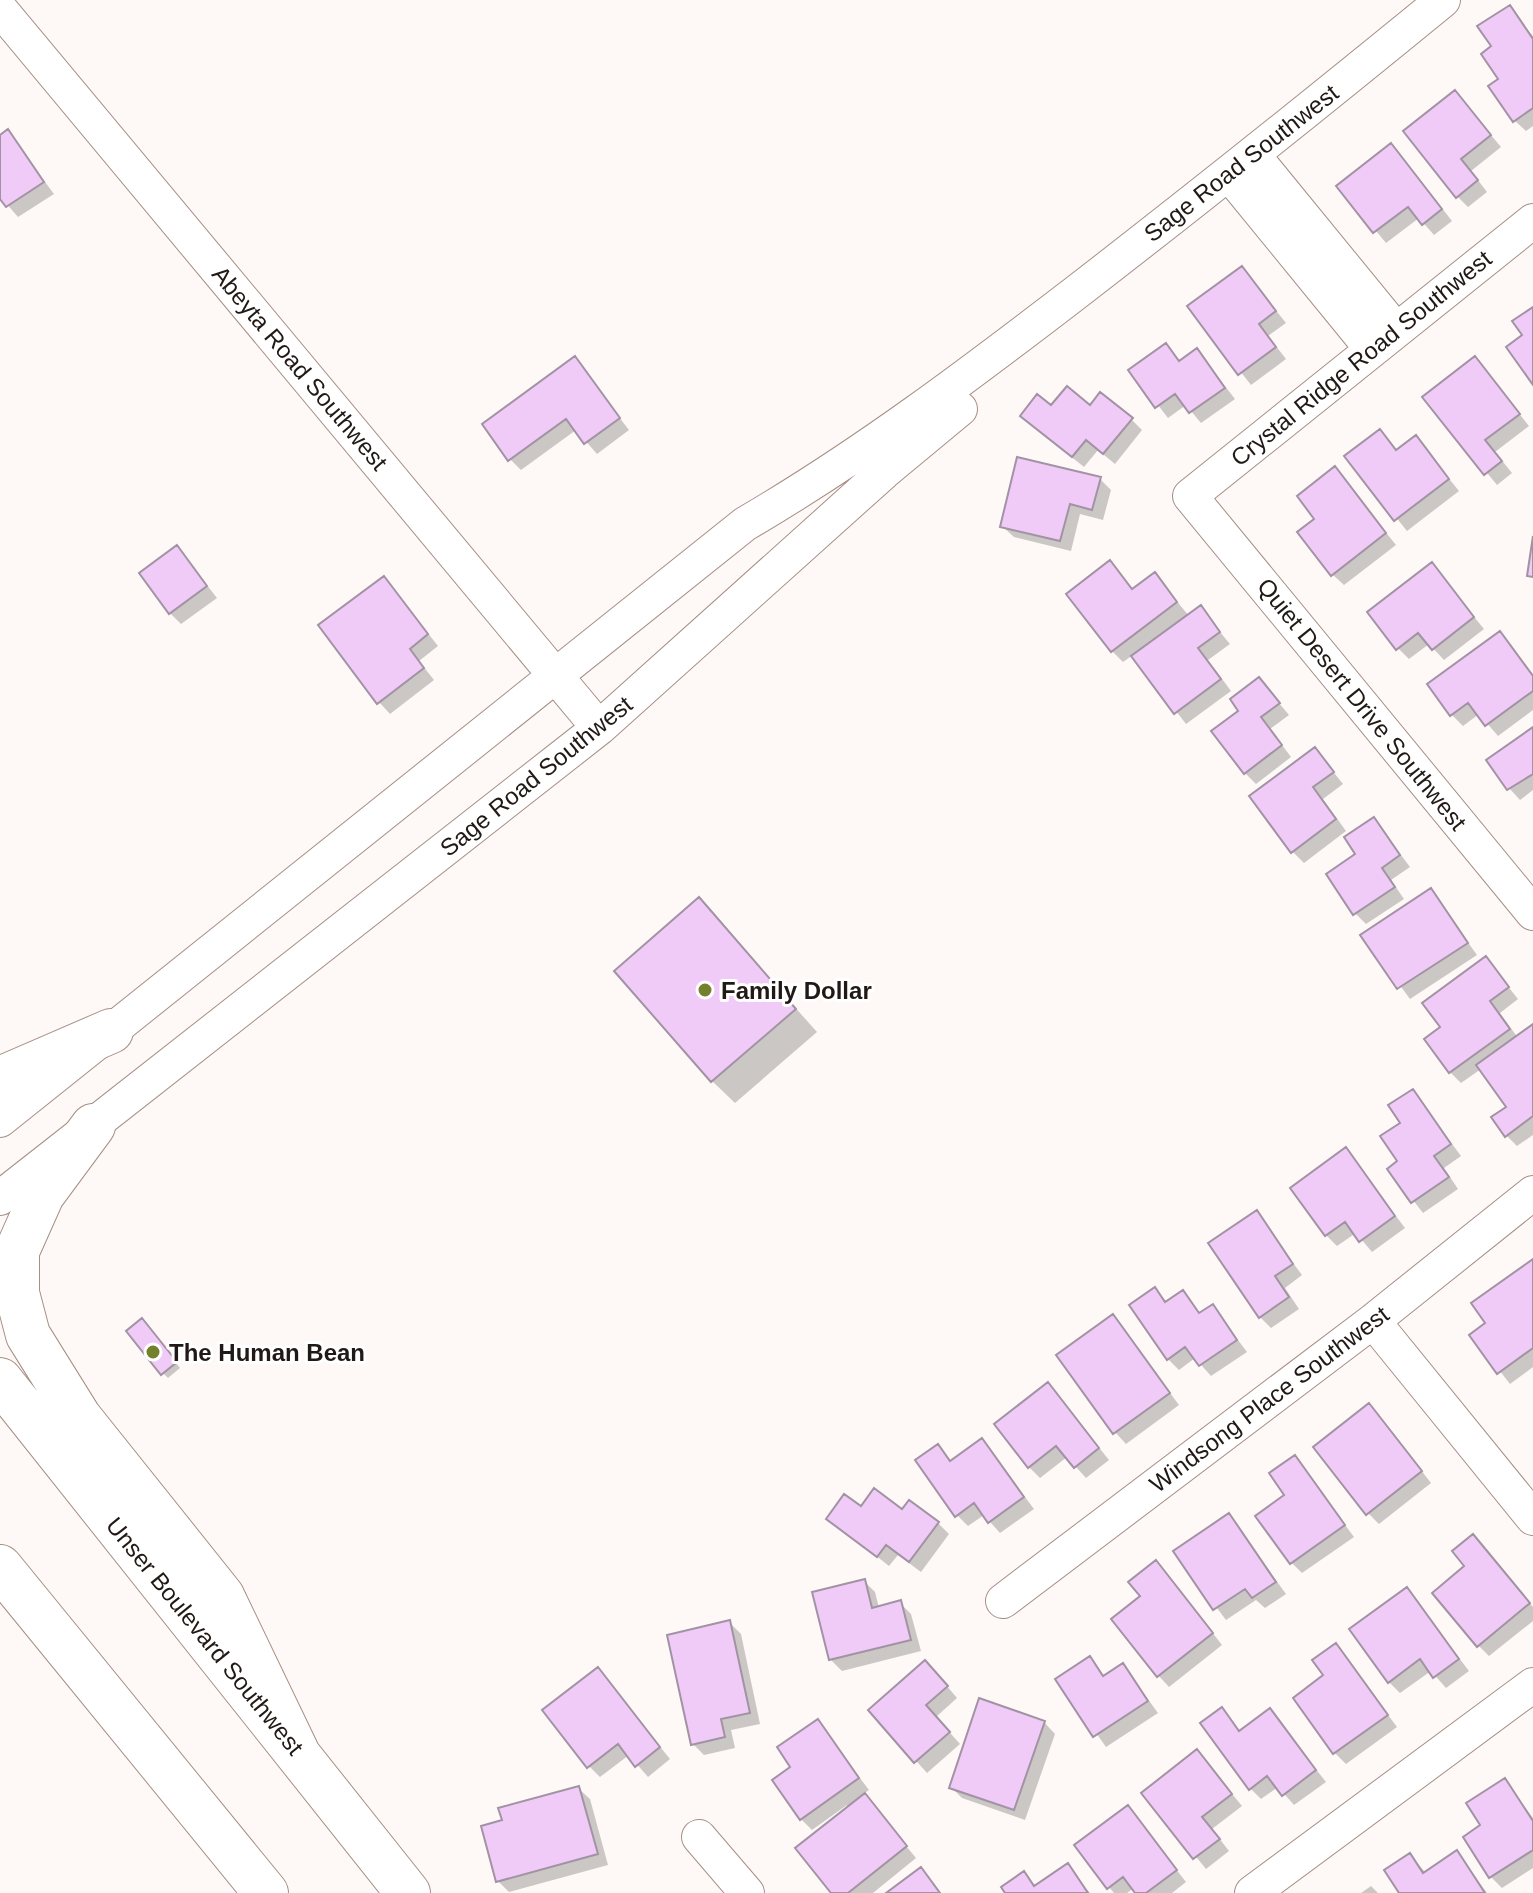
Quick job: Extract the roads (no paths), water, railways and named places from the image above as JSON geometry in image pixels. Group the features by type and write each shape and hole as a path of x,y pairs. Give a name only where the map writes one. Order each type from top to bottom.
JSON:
{"main road":[{"path":"0,1079 111,1031"},
{"path":"93,1126 42,1195 17,1251 17,1293 28,1335 79,1417 222,1596 297,1752"},
{"name":"Unser Boulevard Southwest","path":"0,1380 408,1893"},
{"path":"0,1567 266,1893"}],"street":[{"name":"Sage Road Southwest","path":"0,1120 745,524 832,474 909,420 1241,165 1443,0"},
{"name":"Abeyta Road Southwest","path":"0,9 599,728"},
{"path":"1241,165 1384,340"},
{"name":"Crystal Ridge Road Southwest","path":"1190,496 1533,221"},
{"name":"Sage Road Southwest","path":"0,1198 599,728 884,472 1034,347 1036,323"},
{"name":"Quiet Desert Drive Southwest","path":"1190,496 1533,913"},
{"name":"Windsong Place Southwest","path":"1003,1601 1373,1321 1533,1193"},
{"path":"1373,1321 1533,1518"},
{"path":"1252,1893 1533,1685"},
{"path":"699,1837 747,1893"}],"place":[{"name":"Family Dollar","path":"705,990"},
{"name":"The Human Bean","path":"153,1352"}]}
